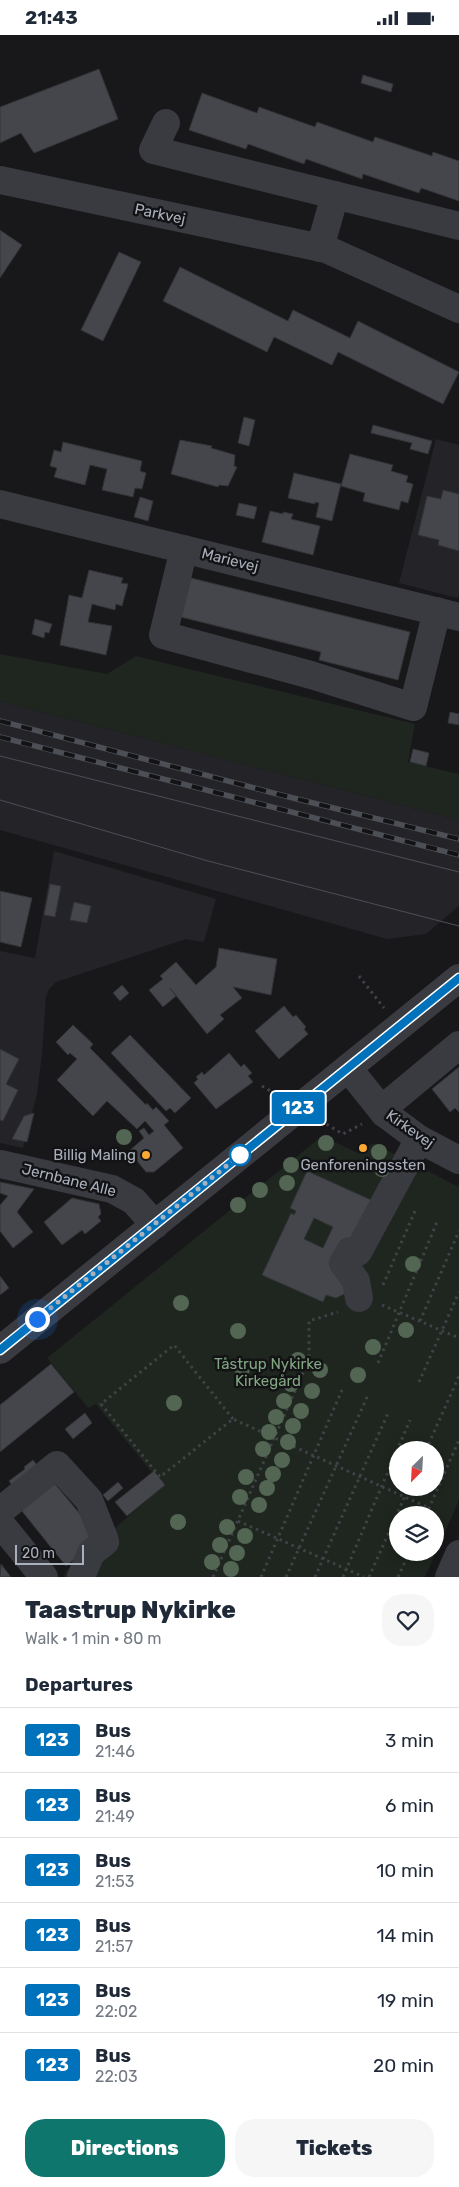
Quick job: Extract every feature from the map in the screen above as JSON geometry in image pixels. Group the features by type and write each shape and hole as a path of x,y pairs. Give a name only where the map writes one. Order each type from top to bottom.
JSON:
{"street":[{"path":"166,123 153,150 459,226"},
{"name":"Parkvej","path":"0,180 323,249 459,309"},
{"path":"323,249 335,195"},
{"name":"Parkvej","path":"323,249 338,248 355,253 415,273 459,292"},
{"name":"Marievej","path":"0,504 448,614"},
{"path":"184,549 163,635 311,675 413,707 448,614"},
{"path":"0,1350 459,978"},
{"path":"384,1113 388,1104 459,1045"},
{"name":"Kirkevej","path":"348,1068 384,1113 419,1139 459,1160"},
{"path":"367,1300 343,1263 350,1251 358,1252 419,1139"},
{"name":"Jernbane Alle","path":"0,1164 103,1186 121,1192 134,1201 155,1225"},
{"path":"0,1511 56,1465 89,1500 104,1537 105,1542 92,1553 81,1577"},
{"path":"0,1523 44,1577"},
{"path":"449,1577 459,1554"}],"path":[{"path":"359,976 373,994"},
{"path":"213,1577 309,1359 309,1321 352,1308 367,1300 415,1211"},
{"path":"378,1363 437,1222"},
{"path":"420,1321 459,1231"},
{"path":"419,1383 459,1292"},
{"path":"367,1300 459,1338"},
{"path":"232,1419 160,1477 101,1404 174,1345 232,1419 422,1506"},
{"path":"430,1441 459,1376"},
{"path":"261,1577 342,1390"},
{"path":"286,1577 368,1395"},
{"path":"315,1577 389,1411"},
{"path":"343,1577 410,1419"},
{"path":"430,1506 459,1440"},
{"path":"369,1577 404,1498"},
{"path":"238,1521 364,1577"},
{"path":"398,1577 405,1561"}],"shaded area":[{"path":"436,439 459,445 459,595 457,598 399,583"},
{"path":"0,701 459,820 459,906 426,934 387,939 0,830"},
{"path":"54,851 216,899 204,942 186,939 56,982 49,989 46,997 37,1094 23,1148 0,1143 0,951 35,958"}],"green space":[{"path":"0,654 107,674 136,656 415,724 408,762 459,774 459,820 0,701"},
{"name":"Tåstrup Nykirke Kirkegård","path":"322,1136 360,1154 373,1143 459,1187 459,1500 444,1534 444,1506 389,1506 389,1561 432,1561 425,1577 64,1577 66,1571 163,1486 96,1404 88,1408 47,1358"}],"building":[{"path":"99,69 118,119 34,153 21,133 0,143 0,107"},
{"path":"363,75 393,84 391,92 361,83"},
{"path":"202,93 257,113 259,107 315,127 317,122 373,142 375,137 432,156 433,152 459,161 459,201 421,188 419,193 363,174 362,179 306,159 304,164 248,144 246,149 189,130"},
{"path":"0,230 22,245 0,278"},
{"path":"119,252 141,262 103,341 81,330"},
{"path":"180,267 288,321 293,310 350,338 358,321 459,372 443,404 338,352 332,365 274,337 267,352 163,301"},
{"path":"244,417 255,420 249,446 238,443"},
{"path":"373,425 432,441 428,454 410,449 412,443 371,433"},
{"path":"180,440 212,446 211,448 235,455 234,466 237,467 228,486 219,485 218,487 171,474"},
{"path":"63,442 142,461 140,471 146,473 142,489 135,488 133,497 102,490 107,469 90,465 85,485 54,477 57,468 50,466 54,450 61,452"},
{"path":"350,454 393,465 391,471 408,476 406,482 413,484 408,503 401,501 399,510 363,501 365,493 341,486"},
{"path":"294,473 341,484 332,521 316,517 319,503 315,502 315,504 288,498"},
{"path":"443,490 459,494 459,551 438,545 439,540 418,535 427,496 441,499"},
{"path":"140,497 153,501 148,521 134,517"},
{"path":"239,503 257,507 254,519 236,515"},
{"path":"270,511 293,514 291,519 320,526 313,555 262,542"},
{"path":"89,570 123,578 121,583 128,584 122,606 116,604 115,610 92,604 88,622 112,626 106,655 60,645 69,595 82,598"},
{"path":"191,578 410,632 398,680 319,660 321,652 181,617"},
{"path":"35,619 52,624 49,633 45,632 44,638 32,634"},
{"path":"450,712 459,714 459,725 448,723"},
{"path":"413,749 429,753 426,766 410,762"},
{"path":"50,884 61,886 55,917 44,915"},
{"path":"0,891 32,898 21,947 0,942"},
{"path":"74,902 91,906 87,923 70,920"},
{"path":"219,948 277,959 271,995 233,987 242,998 220,1015 224,1019 207,1034 170,988 176,996 163,1007 149,990 163,979 160,976 176,962 196,985 216,967"},
{"path":"122,985 129,993 120,1001 113,993"},
{"path":"284,1006 293,1017 296,1015 306,1027 304,1029 308,1034 279,1059 255,1031"},
{"path":"73,1025 93,1044 90,1048 146,1105 147,1103 153,1110 156,1107 169,1121 164,1125 183,1148 154,1172 146,1172 129,1151 144,1138 139,1131 144,1128 149,1135 154,1131 145,1121 137,1129 107,1101 93,1116 57,1080 77,1059 70,1053 68,1055 56,1042"},
{"path":"130,1035 191,1098 175,1113 170,1108 166,1111 111,1053"},
{"path":"0,1049 19,1059 6,1084 18,1090 3,1121 0,1120"},
{"path":"229,1053 241,1067 244,1064 252,1073 248,1076 253,1082 216,1109 194,1083 198,1079 196,1077 202,1072 204,1075"},
{"path":"459,1067 459,1112 455,1108 450,1112 432,1089"},
{"path":"34,1113 27,1142 12,1139 24,1116"},
{"path":"307,1171 371,1200 346,1293 336,1298 326,1295 323,1302 262,1275 291,1213 294,1215 296,1211 290,1208","holes":["314,1218 333,1227 323,1248 304,1239"]},
{"path":"0,1182 34,1189 17,1212 33,1232 13,1248 0,1231 0,1205 8,1196 0,1193"},
{"path":"72,1198 99,1204 101,1214 98,1217 101,1221 85,1234 82,1230 62,1245 44,1222"},
{"path":"0,1276 9,1288 0,1295"},
{"path":"51,1364 74,1392 0,1452 0,1405"},
{"path":"85,1413 92,1423 73,1439 65,1429"},
{"path":"33,1460 40,1469 15,1489 9,1481 25,1469 24,1467"},
{"path":"154,1471 165,1485 127,1516 115,1502"},
{"path":"50,1478 100,1538 66,1566 17,1505"},
{"path":"118,1482 123,1488 108,1501 103,1495"},
{"path":"1,1564 11,1577 0,1577"}],"tram line":[{"path":"0,756 459,872"},
{"path":"0,800 208,861 459,926"}],"railway":[{"path":"0,721 277,794 459,839"},
{"path":"0,737 459,855"}],"bus line":[{"name":"123","path":"0,1350 459,978"}],"place":[{"name":"Genforeningssten","path":"363,1148"},
{"name":"Billig Maling","path":"146,1155"}],"route":[{"path":"37,1319 144,1235 240,1155"}]}
